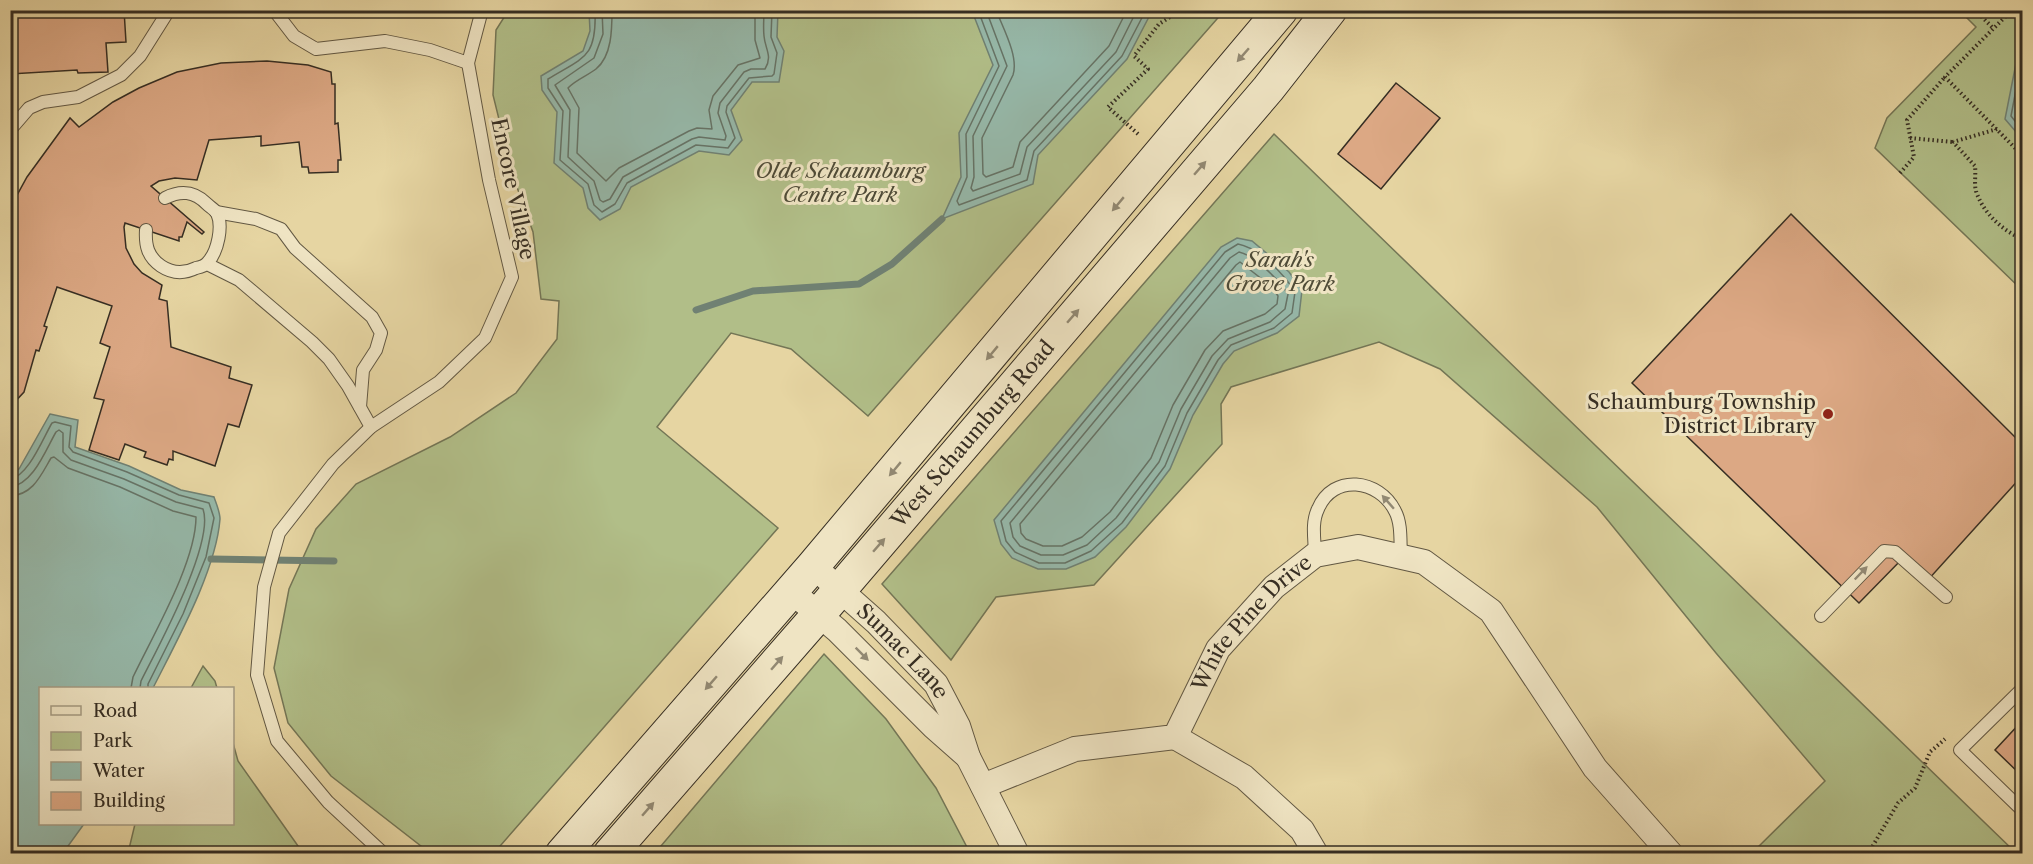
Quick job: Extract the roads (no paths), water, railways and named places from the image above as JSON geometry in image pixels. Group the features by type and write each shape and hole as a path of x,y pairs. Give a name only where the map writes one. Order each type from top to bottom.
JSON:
{"main road":[{"name":"West Schaumburg Road","path":"562,854 813,566 1281,10"},
{"name":"West Schaumburg Road","path":"610,854 841,589 1268,89 1330,10"}],"street":[{"name":"White Pine Drive","path":"1175,737 1218,649 1274,588 1315,555 1358,547 1424,562 1491,611 1595,768 1671,854"},
{"name":"Sumac Lane","path":"813,566 876,622 936,684 958,726 968,757 1017,854"},
{"name":"Sumac Lane","path":"791,591 819,614 934,727 968,757"},
{"path":"983,786 1076,749 1175,737 1244,777 1302,830 1316,854"}],"lane":[{"path":"10,130 29,108 43,102 78,97 122,75 140,56 169,10"},
{"path":"274,10 294,36 316,49 385,42 430,50 468,63"},
{"name":"Encore Village","path":"384,854 328,802 277,741 257,675 264,586 279,533 333,464 371,427 439,382 485,338 512,277 489,180 468,63 482,10"},
{"path":"146,230 147,252 155,262 177,273 188,272 207,264 212,257 219,234 216,212 200,197 191,193 176,193 165,198"},
{"path":"216,212 256,219 280,229 295,248 372,317 381,333 376,350 363,370 360,407"},
{"path":"207,264 239,280 312,342 329,359 348,386 371,427"},
{"path":"1315,555 1314,525 1318,509 1328,493 1344,484 1361,484 1381,494 1396,511 1400,529 1401,557"},
{"path":"1821,616 1884,551 1895,552 1946,597"},
{"path":"2022,689 1959,750 2022,810"}],"water":[{"path":"1022,10 1152,11 1127,59 1038,155 1033,184 942,219 961,177 959,133 993,65 972,11 1020,12"},
{"path":"589,11 778,11 777,37 784,51 779,82 752,82 731,110 742,140 729,155 699,151 631,187 620,209 600,220 588,208 583,188 554,163 557,112 542,90 541,76 583,51 590,31"},
{"path":"2022,42 2022,139 2005,119"},
{"path":"1237,238 1252,241 1289,272 1302,290 1299,316 1277,333 1234,351 1223,364 1193,415 1170,469 1126,527 1095,557 1066,569 1038,569 1012,558 1001,544 994,520 1221,247"},
{"path":"50,414 78,420 75,447 129,466 181,490 214,497 220,519 211,561 194,606 154,687 39,687 39,825 83,825 63,853 11,853 11,474 19,469"}],"waterway":[{"path":"696,310 753,291 859,284 892,264 942,219"},
{"path":"211,559 334,561"}],"place":[{"name":"Schaumburg Township District Library","path":"1828,414"}],"park label":[{"name":"Olde Schaumburg Centre Park","path":"840,183"},
{"name":"Sarah's Grove Park","path":"1280,272"}]}
